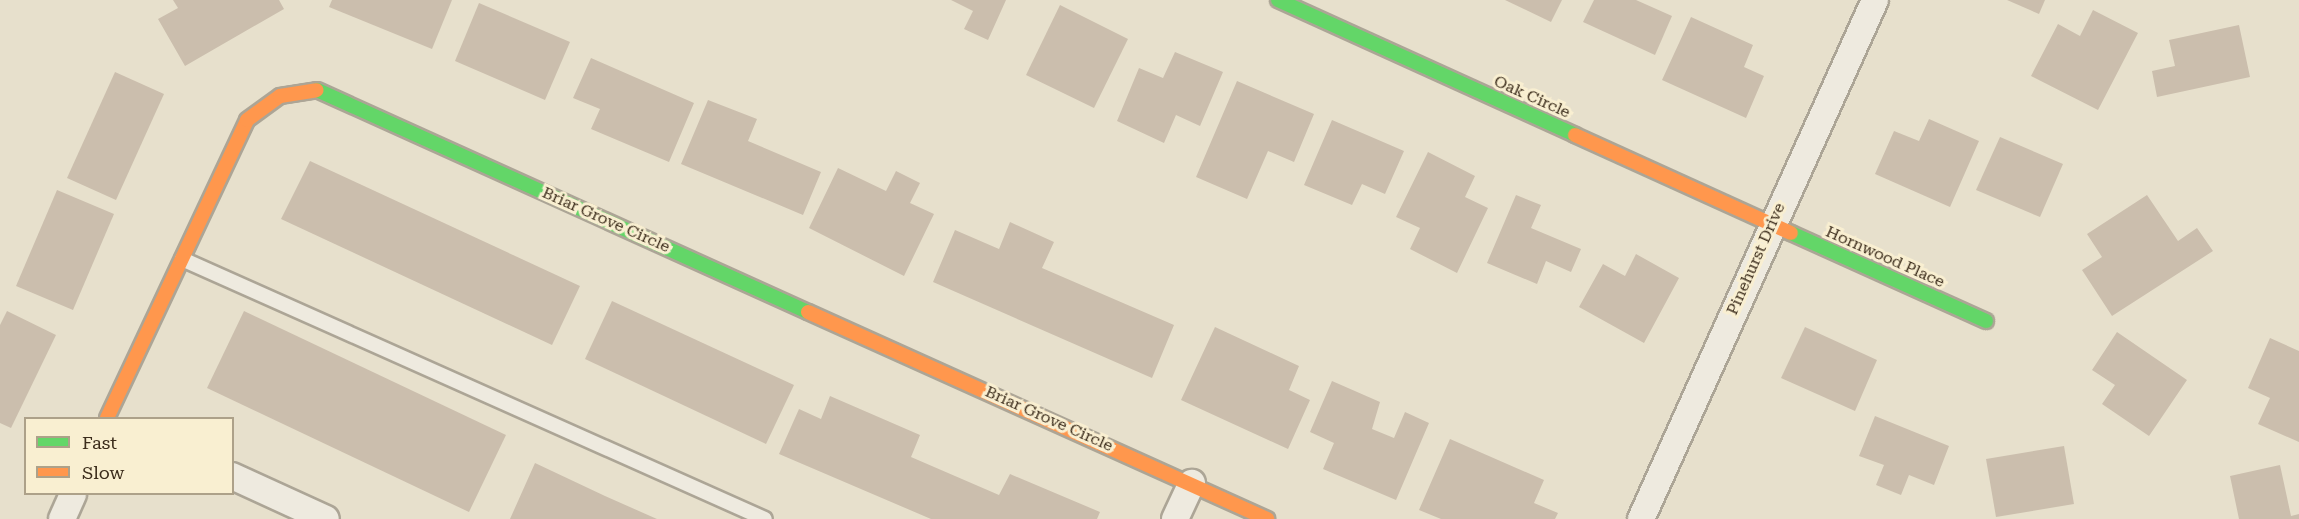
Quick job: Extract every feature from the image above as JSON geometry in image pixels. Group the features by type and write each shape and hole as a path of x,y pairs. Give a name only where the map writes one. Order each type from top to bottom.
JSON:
{"street":[{"name":"Oak Circle","path":"1278,0 1772,224"},
{"name":"Pinehurst Drive","path":"1641,519 1772,224 1875,0"},
{"name":"Briar Grove Circle","path":"107,417 247,120 280,96 315,89 1192,483 1267,519"},
{"name":"Hornwood Place","path":"1772,224 1986,321"},
{"path":"234,478 326,519"},
{"path":"1175,519 1192,483"},
{"path":"62,519 74,495"}],"lane":[{"path":"182,259 765,519"}],"building":[{"path":"173,0 279,0 284,9 185,66 158,19 178,8"},
{"path":"332,0 452,0 432,49 329,7"},
{"path":"951,0 1006,0 988,40 964,29 973,11"},
{"path":"1505,0 1562,0 1551,22"},
{"path":"1594,0 1636,0 1672,16 1655,55 1583,22"},
{"path":"2007,0 2045,0 2039,14"},
{"path":"479,3 570,42 545,100 455,61"},
{"path":"1060,5 1128,39 1094,108 1026,75"},
{"path":"2093,10 2138,33 2098,110 2031,76 2058,24 2080,36"},
{"path":"1691,17 1753,45 1744,67 1764,76 1746,118 1662,80"},
{"path":"2239,25 2250,77 2157,97 2152,71 2175,66 2169,40"},
{"path":"1175,52 1223,72 1200,126 1176,115 1164,143 1117,121 1139,68 1163,78"},
{"path":"591,58 694,103 669,162 591,129 600,109 573,98"},
{"path":"115,72 164,94 116,200 67,178"},
{"path":"1237,81 1314,114 1294,162 1268,151 1247,199 1196,177"},
{"path":"708,100 757,119 748,141 821,172 803,215 681,164"},
{"path":"1929,119 1979,141 1950,207 1875,174 1894,131 1919,141"},
{"path":"1332,120 1404,151 1385,194 1362,184 1352,205 1304,185"},
{"path":"2000,137 2063,164 2040,217 1976,190"},
{"path":"1428,152 1475,176 1465,197 1488,208 1457,273 1410,249 1420,228 1396,217"},
{"path":"310,161 580,286 552,345 281,219"},
{"path":"838,168 886,191 896,171 920,183 910,203 934,214 904,276 809,228"},
{"path":"57,190 114,214 73,310 16,286"},
{"path":"1516,195 1541,205 1531,228 1581,249 1571,272 1546,261 1537,284 1487,263"},
{"path":"2147,195 2178,241 2197,228 2213,251 2112,316 2082,270 2102,257 2087,234"},
{"path":"1010,222 1054,242 1042,268 1174,325 1152,378 933,282 955,230 999,249"},
{"path":"1636,254 1679,278 1644,343 1579,307 1603,264 1625,276"},
{"path":"612,301 794,385 766,444 585,359"},
{"path":"7,311 56,335 11,428 0,423 0,325"},
{"path":"244,311 506,435 469,512 207,388"},
{"path":"1215,327 1299,366 1289,390 1310,400 1288,449 1181,400"},
{"path":"1805,327 1877,360 1855,411 1781,378"},
{"path":"2117,332 2187,380 2149,436 2102,404 2115,385 2092,370"},
{"path":"2270,338 2299,351 2299,442 2258,424 2270,398 2248,388"},
{"path":"1332,381 1380,402 1372,429 1394,438 1405,412 1429,423 1396,500 1323,469 1334,443 1310,432"},
{"path":"830,396 920,435 911,457 999,495 1010,474 1100,512 1097,519 931,519 779,454 799,409 821,419"},
{"path":"1875,416 1949,446 1934,485 1909,475 1901,495 1876,485 1884,465 1859,456"},
{"path":"1450,439 1544,480 1534,503 1558,513 1555,519 1441,519 1419,510"},
{"path":"2064,446 2074,504 1996,517 1986,459"},
{"path":"535,463 605,496 657,519 510,519"},
{"path":"2280,465 2291,516 2299,514 2299,519 2239,519 2230,476"}],"traffic: fast":[{"path":"1278,0 1575,135"},
{"path":"317,90 808,312"},
{"path":"1791,233 1986,321"}],"traffic: slow":[{"path":"107,417 247,120 280,96 317,90"},
{"path":"1575,135 1791,233"},
{"path":"808,312 1267,519"}]}
